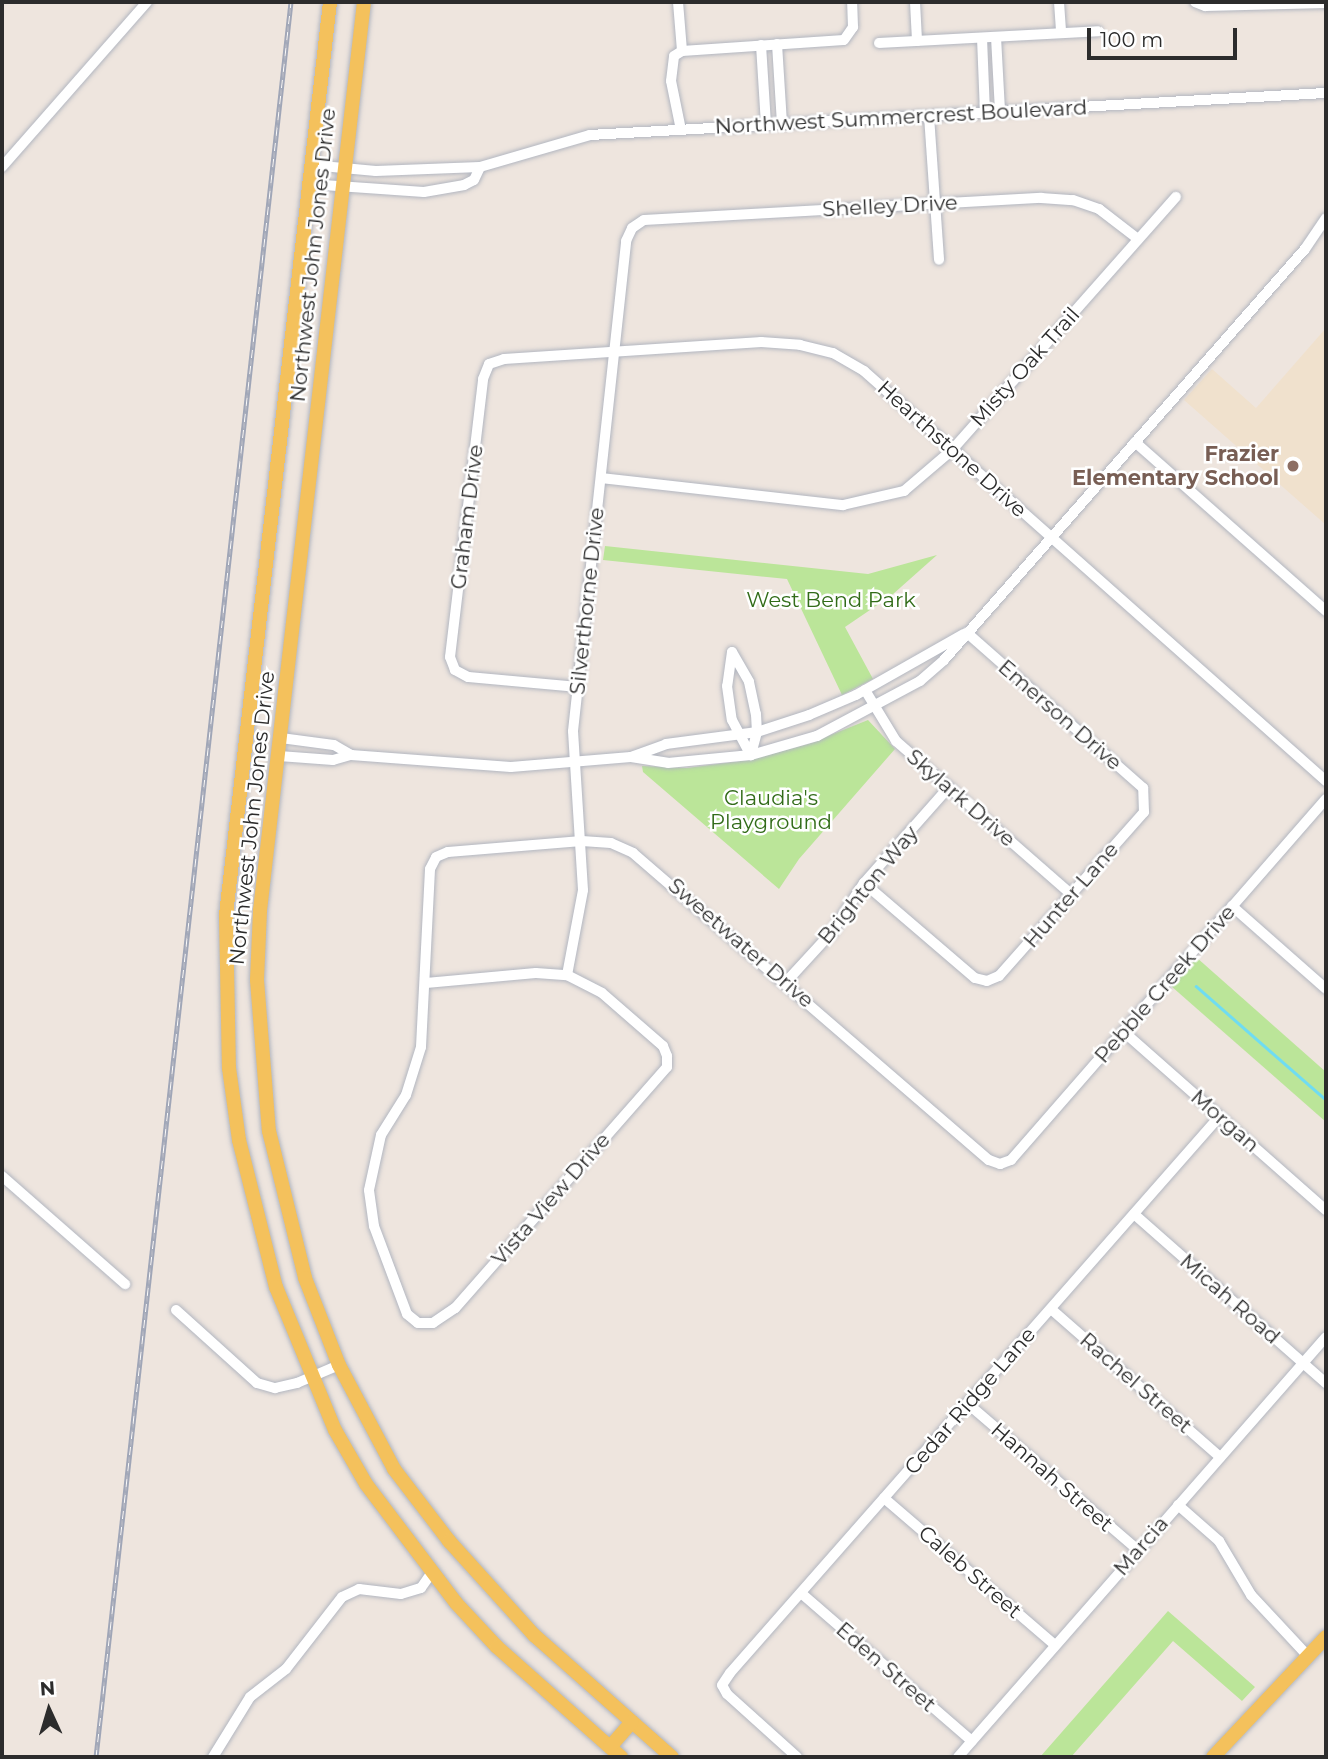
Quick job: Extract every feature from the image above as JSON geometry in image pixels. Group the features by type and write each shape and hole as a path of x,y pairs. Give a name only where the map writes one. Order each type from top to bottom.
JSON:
{"main road":[{"name":"Northwest John Jones Drive","path":"330,2 226,915 225,983 229,1068 250,1190 276,1287 335,1430 366,1484 430,1574 497,1647 615,1752"},
{"name":"Northwest John Jones Drive","path":"365,2 343,168 260,911 261,1062 282,1196 305,1278 338,1365 394,1469 449,1541 534,1635 672,1757"},
{"path":"1213,1757 1306,1654 1326,1637"},
{"path":"615,1752 632,1722"}],"street":[{"path":"2,167 147,2"},
{"path":"678,2 682,51"},
{"path":"681,130 671,80 674,56 682,51 796,43 849,36 852,2"},
{"path":"915,2 917,41"},
{"path":"1059,2 1061,33"},
{"path":"1195,2 1205,6 1326,3"},
{"path":"878,43 1098,31"},
{"path":"996,37 1000,111"},
{"path":"982,38 985,113"},
{"path":"777,44 782,124"},
{"path":"761,46 766,125"},
{"name":"Northwest Summercrest Boulevard","path":"312,165 343,168 480,167 590,135 1326,93"},
{"path":"929,116 939,261"},
{"name":"Northwest Summercrest Boulevard","path":"309,184 446,190 474,180 480,167"},
{"name":"Misty Oak Trail","path":"601,478 843,505 904,491 952,450 1177,197"},
{"name":"Shelley Drive","path":"632,228 643,220 935,203 1073,200 1099,209 1138,239"},
{"path":"631,757 668,764 751,755 817,736 875,709 932,671 1135,442 1326,218"},
{"name":"Silverthorne Drive","path":"567,975 583,890 575,762 578,687 626,241 632,228"},
{"name":"Hearthstone Drive","path":"489,364 503,359 761,342 833,354 864,371 1326,781"},
{"name":"Graham Drive","path":"489,364 483,379 450,657 455,670 468,677 578,687"},
{"path":"1135,442 1326,611"},
{"path":"279,756 333,760 351,755 461,766 631,757 666,744 757,732 866,690 967,633"},
{"name":"Emerson Drive","path":"967,633 1143,788 1147,801"},
{"path":"732,652 749,682 757,732 751,755 737,735 727,686 732,652"},
{"name":"Skylark Drive","path":"866,690 896,741 1071,894"},
{"path":"281,738 334,745 351,755"},
{"name":"Brighton Way","path":"786,982 832,932 864,883 949,787"},
{"name":"Pebble Creek Drive","path":"1000,1164 1011,1160 1326,799"},
{"name":"Hunter Lane","path":"864,883 975,978 987,981 999,976 1144,812 1147,801"},
{"name":"Sweetwater Drive","path":"426,983 430,869 436,857 448,852 582,841 611,843 656,868 989,1160 1000,1164"},
{"path":"1232,906 1326,989"},
{"path":"426,983 536,973 567,975"},
{"name":"Vista View Drive","path":"426,983 415,1071 407,1095 381,1135 369,1190 379,1239 407,1314 418,1323 433,1323 455,1308 667,1067 663,1046 602,993 567,975"},
{"name":"Morgan","path":"1124,1032 1326,1210"},
{"name":"Cedar Ridge Lane","path":"797,1757 727,1695 722,1685 1219,1117"},
{"path":"2,1177 125,1284"},
{"name":"Micah Road","path":"1134,1214 1326,1383"},
{"name":"Rachel Street","path":"1052,1309 1220,1457"},
{"path":"176,1310 257,1383 275,1388 312,1377 338,1365"},
{"name":"Marcia","path":"958,1757 1326,1337"},
{"name":"Hannah Street","path":"967,1403 1138,1550"},
{"name":"Caleb Street","path":"884,1498 1055,1645"},
{"path":"1178,1505 1219,1541 1251,1595 1306,1654"},
{"path":"213,1757 250,1697 285,1669 342,1597 359,1589 401,1594 421,1588 430,1574"},
{"name":"Eden Street","path":"801,1593 972,1741"}],"shaded area":[{"name":"Frazier Elementary School","path":"1326,328 1326,525 1184,400 1212,369 1256,408"}],"green space":[{"name":"West Bend Park","path":"605,546 868,574 937,555 892,595 845,627 873,679 842,695 787,579 603,560"},
{"name":"Claudia's Playground","path":"868,720 895,749 799,859 779,889 643,772 642,766 687,768 748,760 808,744"},
{"path":"1196,957 1326,1072 1326,1122 1171,986"},
{"path":"1168,1611 1255,1687 1242,1701 1173,1641 1071,1757 1040,1757"}],"waterway":[{"path":"1196,986 1326,1100"}],"railway":[{"path":"96,1757 291,2"}],"place":[{"name":"Frazier Elementary School","path":"1293,466"}]}
